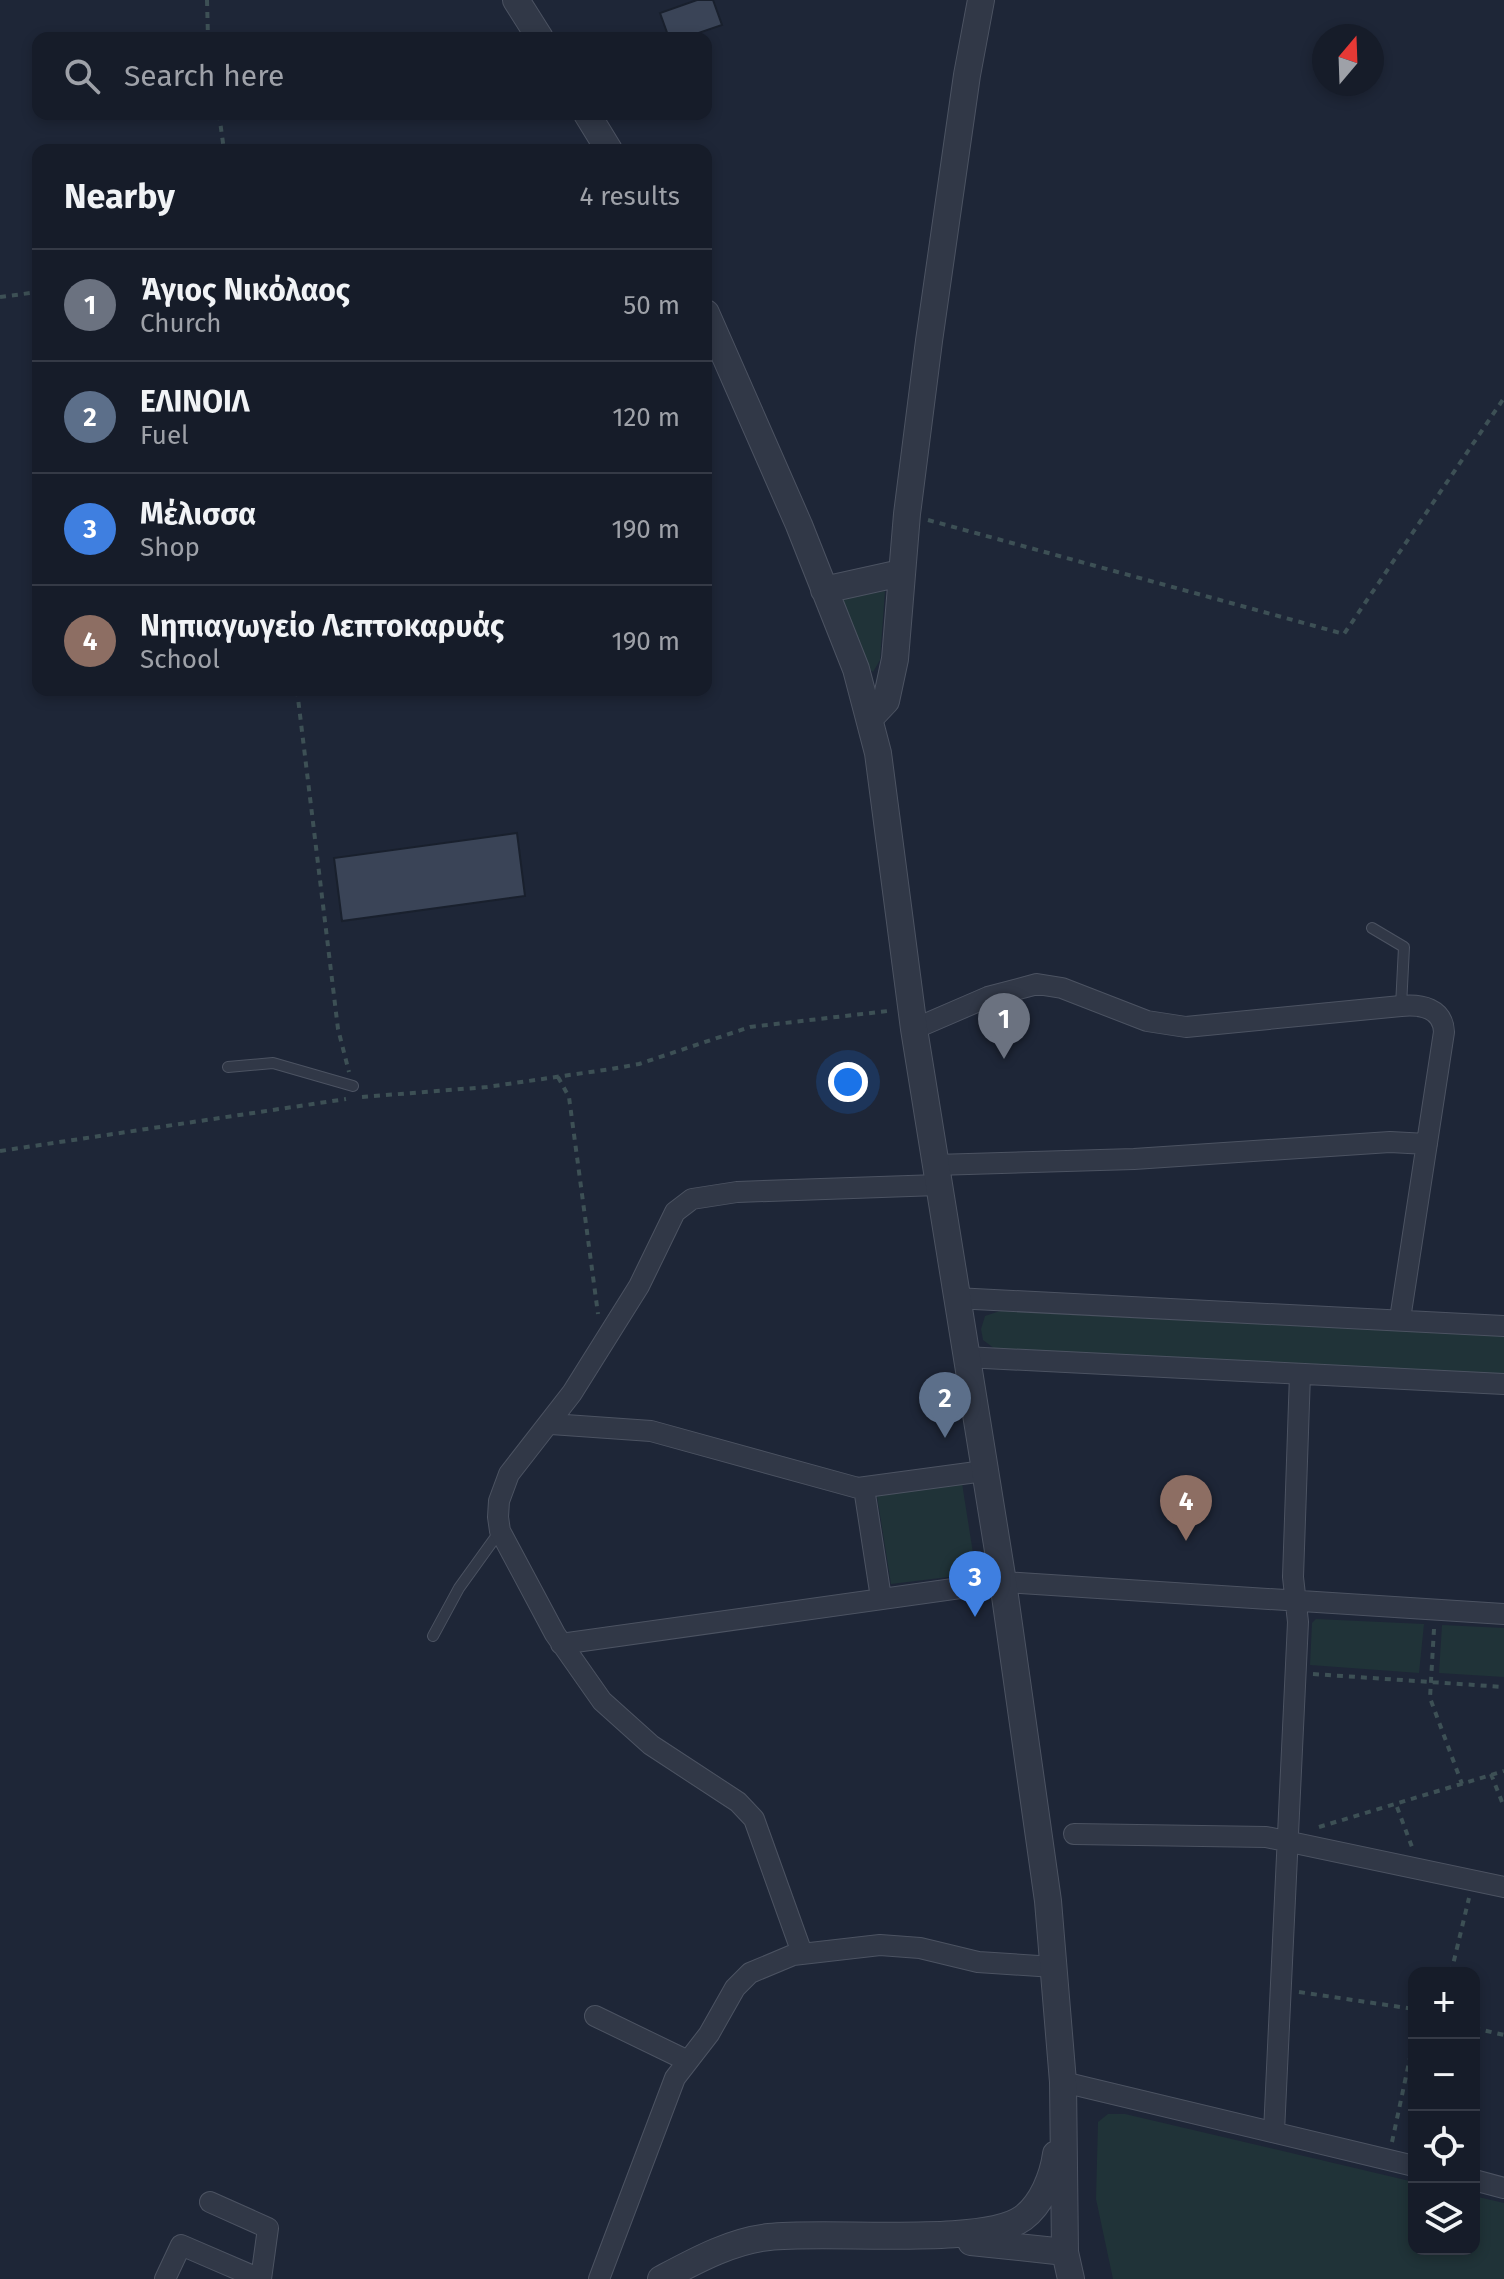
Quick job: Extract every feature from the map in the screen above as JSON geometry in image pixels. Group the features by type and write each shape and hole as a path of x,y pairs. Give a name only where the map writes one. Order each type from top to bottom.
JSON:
{"street":[{"path":"516,0 536,32"},
{"path":"870,718 886,701 891,689 907,514 948,199 981,0"},
{"path":"591,120 605,144"},
{"path":"712,327 856,669 870,718 955,1298 1003,1582 1040,1839 1063,2082 1065,2252 1071,2279"},
{"path":"824,590 901,573"},
{"path":"913,1019 1037,984 1062,988 1147,1021 1186,1027 1401,1006 1428,1008 1443,1022 1400,1319"},
{"path":"802,1953 754,1819 738,1802 678,1765 602,1701 561,1644 500,1531 499,1501 509,1474 551,1424 639,1286 672,1216 692,1199 737,1192 1134,1159 1390,1142 1427,1144"},
{"path":"955,1298 1504,1326"},
{"path":"965,1357 1504,1384"},
{"path":"1274,2132 1295,1673 1297,1601 1293,1559 1300,1374"},
{"path":"551,1424 651,1431 864,1488 984,1471"},
{"path":"864,1488 881,1598"},
{"path":"561,1644 1003,1582 1504,1614"},
{"path":"1074,1834 1288,1840 1504,1887"},
{"path":"599,2279 665,2100 742,1980 768,1963 802,1953 896,1944 978,1962 1054,1967"},
{"path":"595,2016 688,2061"},
{"path":"1063,2082 1408,2165"},
{"path":"661,2279 714,2252 766,2237 986,2232 1023,2218 1036,2205 1055,2165 1062,2119"},
{"path":"1480,2182 1504,2188"},
{"path":"165,2279 181,2245 260,2279 268,2228 210,2202"},
{"path":"887,2234 1065,2252"}],"lane":[{"path":"1372,928 1404,947 1401,1006"},
{"path":"228,1067 273,1063 353,1086"},
{"path":"433,1636 466,1577 500,1531"}],"path":[{"path":"207,0 208,32"},
{"path":"220,120 223,144"},
{"path":"0,297 32,293"},
{"path":"907,514 1344,634 1504,398"},
{"path":"298,696 338,1029 353,1086"},
{"path":"0,1151 355,1098 558,1077 639,1064 750,1027 913,1019"},
{"path":"558,1077 569,1097 602,1344"},
{"path":"1436,1610 1429,1682 1433,1708 1462,1784"},
{"path":"1295,1673 1504,1687"},
{"path":"1288,1840 1504,1771"},
{"path":"1491,1774 1504,1807"},
{"path":"1397,1806 1420,1868"},
{"path":"1452,1967 1474,1880"},
{"path":"1281,1989 1408,2008"},
{"path":"1480,2029 1504,2035"},
{"path":"1388,2160 1408,2067"}],"green space":[{"path":"885,591 880,660 873,672 867,667 842,599"},
{"path":"1003,1310 1504,1336 1504,1377 995,1349 983,1340 981,1329 985,1316"},
{"path":"962,1483 975,1566 973,1574 891,1584 877,1496"},
{"path":"1316,1619 1424,1624 1419,1673 1310,1665 1312,1623"},
{"path":"1442,1625 1504,1628 1504,1677 1439,1673"},
{"path":"1108,2114 1125,2114 1408,2181 1408,2255 1480,2255 1480,2197 1504,2203 1504,2279 1113,2279 1096,2199 1098,2122"}],"building":[{"path":"697,0 713,0 722,25 702,32 667,32 660,13"},
{"path":"517,833 525,896 342,921 334,858"}],"place":[{"name":"Άγιος Νικόλαος","path":"1004,1059"},
{"name":"ΕΛΙΝΟΙΛ","path":"945,1438"},
{"name":"Νηπιαγωγείο Λεπτοκαρυάς","path":"1186,1541"},
{"name":"Μέλισσα","path":"975,1617"}]}
